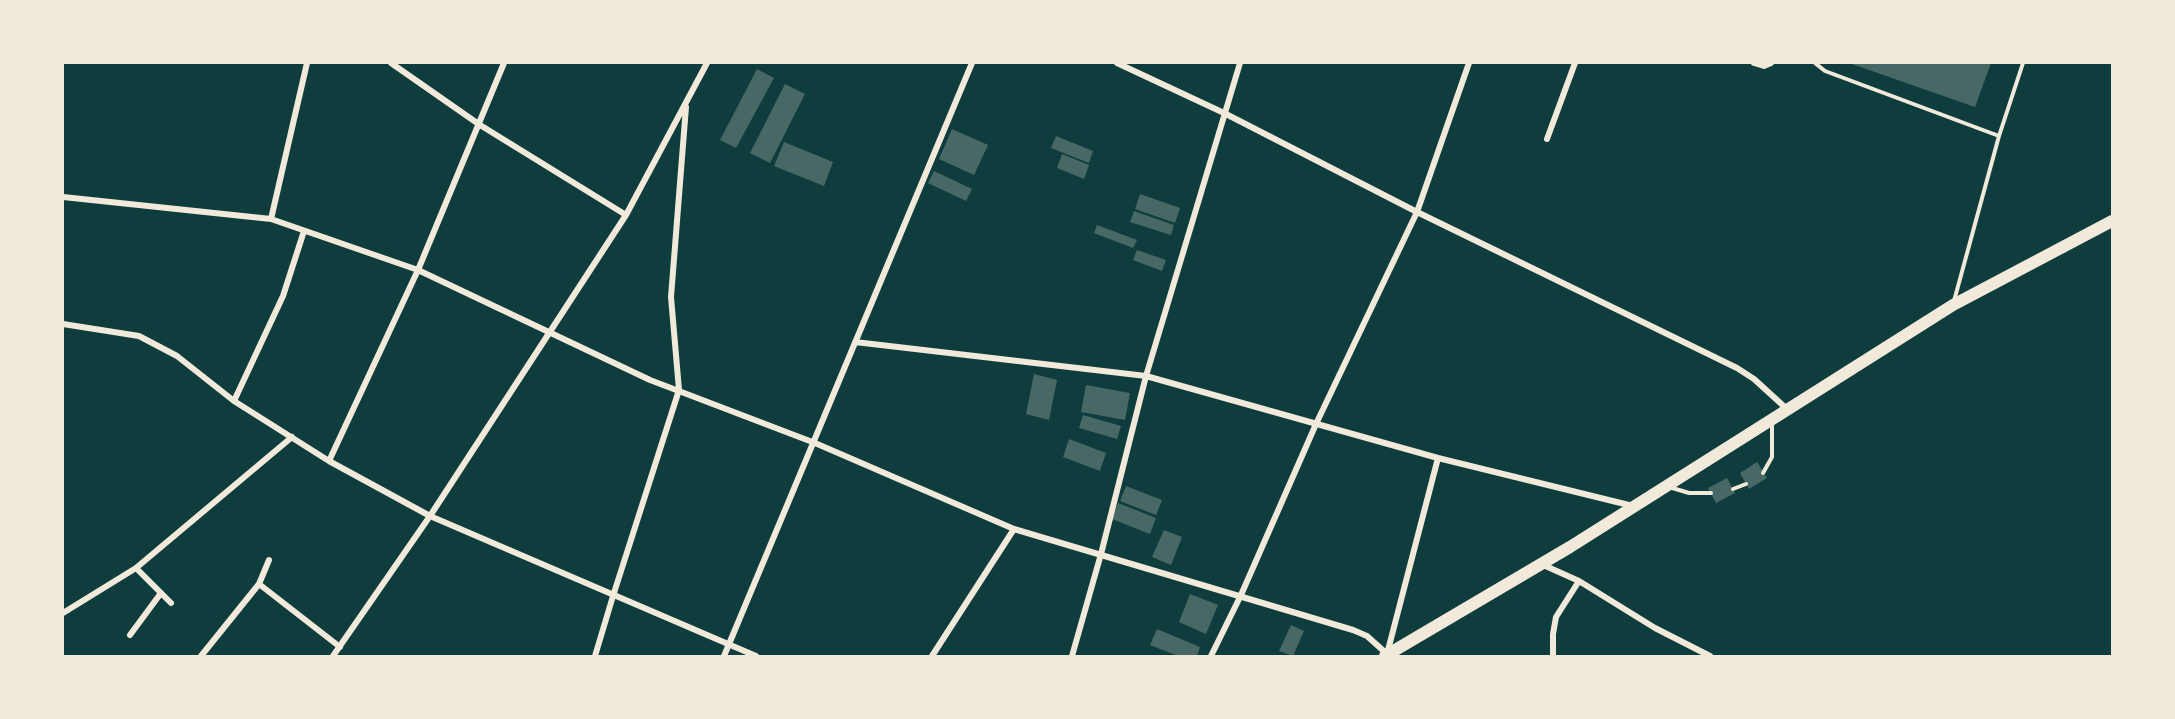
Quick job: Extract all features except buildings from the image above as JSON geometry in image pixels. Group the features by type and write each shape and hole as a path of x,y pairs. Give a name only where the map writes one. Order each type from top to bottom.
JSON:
{"main road":[{"path":"1386,655 1541,564 1953,305 2112,221"}],"street":[{"path":"271,219 307,63"},
{"path":"391,63 480,125 626,215"},
{"path":"329,461 418,270 504,63"},
{"path":"333,656 430,516 626,215 707,63"},
{"path":"724,656 972,63"},
{"path":"1117,63 1224,113 1417,212 1737,368 1754,379 1789,410"},
{"path":"1072,656 1101,554 1146,376 1240,63"},
{"path":"1211,656 1241,596 1316,424 1417,212 1468,63"},
{"path":"1547,140 1575,63"},
{"path":"1754,63 1764,66 1771,63"},
{"path":"596,656 679,390 671,297 686,105"},
{"path":"63,197 271,219 418,270 650,380 815,442 1014,529 1353,630 1367,636 1386,655"},
{"path":"234,401 283,296 304,231"},
{"path":"63,324 139,336 177,356 234,401 329,461 430,516 756,656"},
{"path":"855,342 1146,376 1438,458 1634,506"},
{"path":"63,613 136,567 292,437"},
{"path":"1386,655 1438,458"},
{"path":"932,656 1014,529"},
{"path":"201,656 259,584 269,560"},
{"path":"1541,564 1579,581 1655,628 1710,656"},
{"path":"136,567 171,603"},
{"path":"1553,656 1556,616 1579,581"},
{"path":"259,584 340,647"},
{"path":"130,635 161,593"}],"lane":[{"path":"1815,63 1826,70 1999,136"},
{"path":"1953,305 1999,136 2023,63"},
{"path":"1763,473 1772,457 1772,420"},
{"path":"1733,489 1746,484"},
{"path":"1665,486 1689,493 1712,493"}]}
